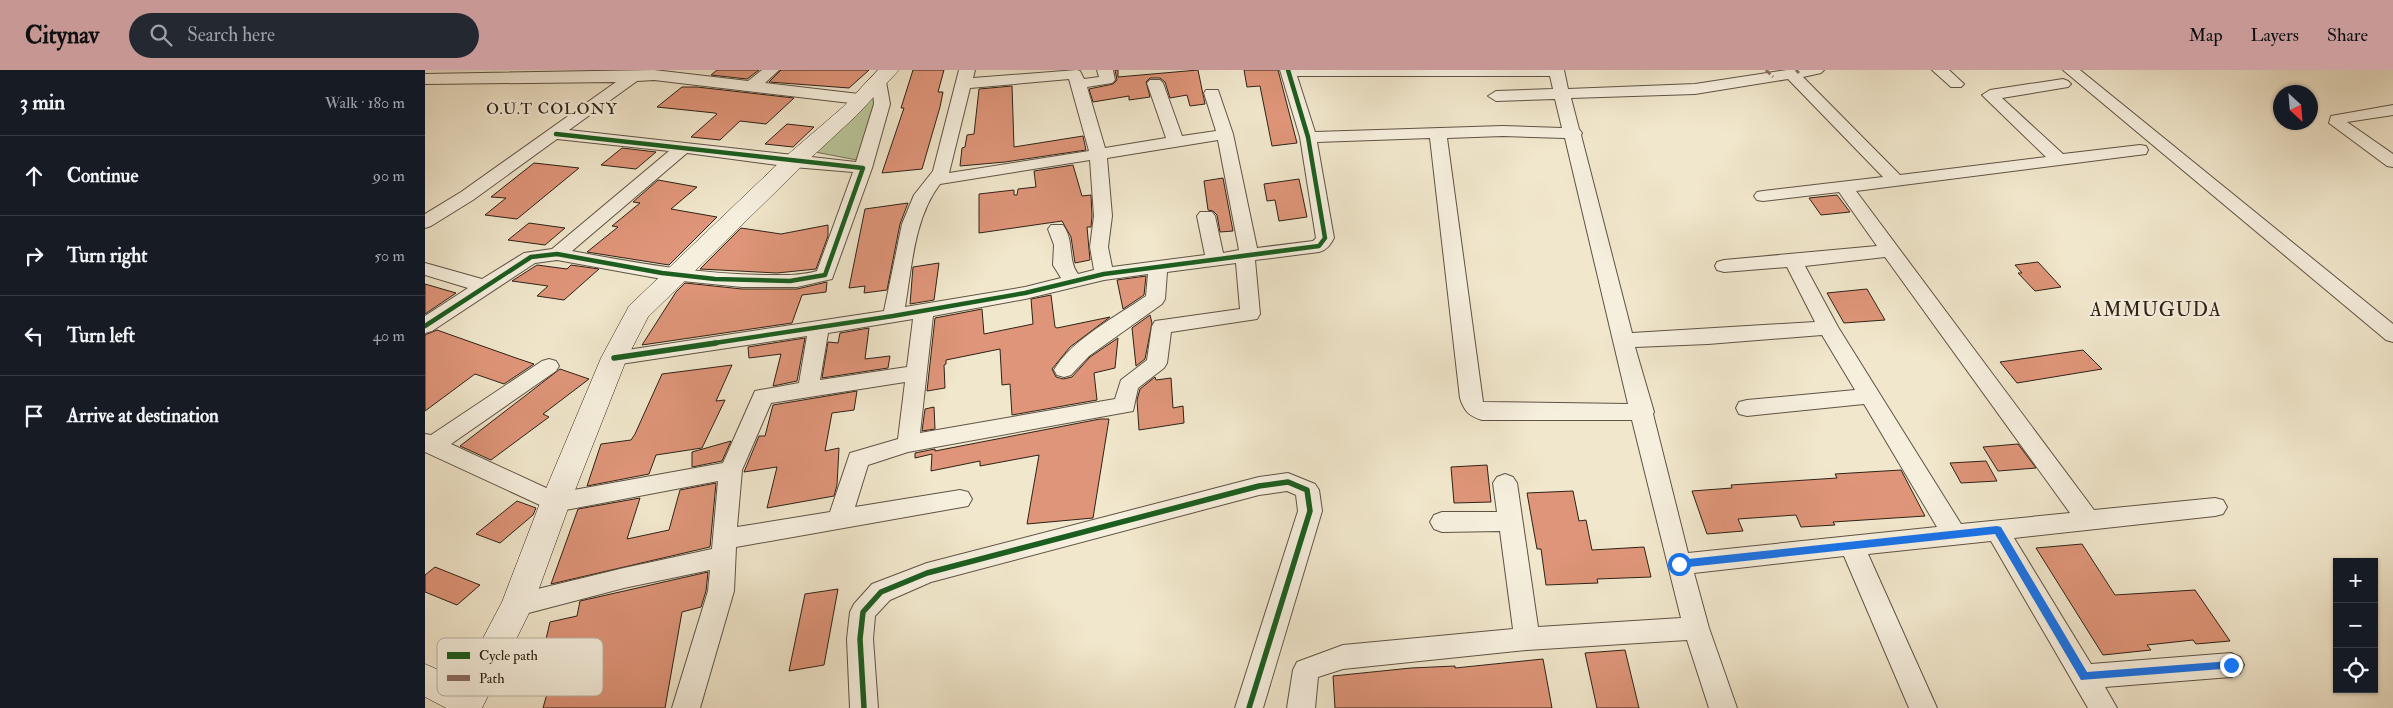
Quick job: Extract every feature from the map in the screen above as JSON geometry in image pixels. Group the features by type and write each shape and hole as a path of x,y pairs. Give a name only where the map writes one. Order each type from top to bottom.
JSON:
{"street":[{"path":"751,87 771,70"},
{"path":"1078,84 1107,80 1105,70"},
{"path":"614,358 924,311 1025,293 1104,274 1319,246 1325,238 1308,137 1289,71 1556,70 1643,412 1679,564 1696,628 1723,708"},
{"path":"1727,70 1739,82"},
{"path":"1496,96 1563,92 1695,89 1739,82 1769,73 1816,70"},
{"path":"1940,70 1956,84"},
{"path":"1796,72 1896,180"},
{"path":"425,79 633,77 657,73 751,87 859,99"},
{"path":"893,316 911,224 923,195 941,172 965,77 1075,74 1098,154 1103,216 1099,247 1104,274"},
{"path":"500,638 517,605 555,503 614,358 638,312 793,162 850,111 859,99 885,75"},
{"path":"425,326 531,256 557,254 676,276 748,281 811,280 825,275 863,168 882,104 885,75"},
{"path":"425,222 467,196 633,77"},
{"path":"2059,160 1990,95 2067,77 2393,335"},
{"path":"1155,83 1175,141"},
{"path":"839,520 858,459 907,444 1125,405 1129,386 1157,363 1162,326 1250,314 1247,255 1225,134 1212,93"},
{"path":"2393,110 2337,119 2337,123 2393,162"},
{"path":"1308,137 1573,133"},
{"path":"555,134 683,147 793,162 863,168"},
{"path":"935,180 1225,134"},
{"path":"1438,134 1471,398 1475,407 1482,412 1643,412"},
{"path":"557,254 683,147"},
{"path":"1763,196 2140,150"},
{"path":"1850,186 1847,191 2088,520"},
{"path":"1206,216 1215,260"},
{"path":"1057,229 1063,245 1062,265 1074,282"},
{"path":"1725,266 1793,261 1891,250"},
{"path":"1793,261 1828,328 1955,535"},
{"path":"1064,370 1083,351 1155,300 1158,268"},
{"path":"425,269 484,286"},
{"path":"907,444 924,311"},
{"path":"808,388 819,327"},
{"path":"1624,340 1708,337 1828,328"},
{"path":"429,444 549,366"},
{"path":"686,708 721,591 731,470 763,396 915,373"},
{"path":"1747,408 1871,396"},
{"path":"429,444 555,503 731,470"},
{"path":"864,708 860,639 863,612 881,592 927,573 1259,486 1288,482 1307,490 1310,511 1249,708"},
{"path":"1505,482 1527,639"},
{"path":"517,605 624,578 724,548 839,520 961,499"},
{"path":"1679,564 2215,508"},
{"path":"1442,522 1510,521"},
{"path":"1997,530 2103,708"},
{"path":"1852,546 1923,708"},
{"path":"1301,708 1307,670 1343,657 1527,639 1696,628"},
{"path":"2084,677 2231,665"},
{"path":"425,680 437,687"},
{"path":"452,696 466,704"}],"green space":[{"path":"875,94 876,104 857,160 815,152"}],"building":[{"path":"717,70 759,70 747,79 711,75"},
{"path":"781,70 869,70 849,88 769,82"},
{"path":"913,70 944,70 938,92 943,92 940,107 922,169 882,173 904,108 901,108"},
{"path":"1115,70 1118,70 1118,77 1198,70 1205,104 1190,106 1187,95 1170,98 1165,82 1160,78 1150,78 1146,82 1150,97 1129,100 1129,96 1093,102 1089,89 1113,84 1117,80"},
{"path":"1244,70 1278,70 1297,143 1272,146 1260,86 1247,87"},
{"path":"1012,86 1014,147 1083,136 1086,150 1005,162 960,166 962,148 965,147 967,135 974,134 979,89"},
{"path":"682,87 794,98 766,124 740,121 720,140 691,137 717,114 657,107"},
{"path":"787,124 814,127 793,147 765,144"},
{"path":"622,148 656,152 636,169 601,165"},
{"path":"534,163 579,168 517,219 485,215 506,198 491,197"},
{"path":"1073,165 1082,196 1091,195 1091,227 1087,227 1090,260 1075,263 1071,237 1062,221 979,233 979,194 1014,190 1014,195 1017,195 1018,189 1036,187 1034,171"},
{"path":"1223,178 1233,231 1220,232 1217,215 1213,211 1208,210 1204,181"},
{"path":"1299,179 1307,217 1279,221 1275,200 1267,201 1264,184"},
{"path":"658,180 697,187 671,209 717,217 669,265 587,252 618,227 612,226 640,203 633,202"},
{"path":"1837,195 1850,212 1821,215 1809,198"},
{"path":"908,203 900,224 887,290 864,293 865,286 849,288 865,209"},
{"path":"529,223 565,228 545,245 508,240"},
{"path":"828,225 828,236 816,269 777,273 700,269 741,228 781,234"},
{"path":"2038,262 2061,287 2035,291 2018,273 2022,273 2015,265"},
{"path":"939,263 934,300 910,304 913,267"},
{"path":"537,265 567,269 571,265 599,269 564,300 537,296 548,286 512,281"},
{"path":"1146,276 1144,295 1123,309 1117,280"},
{"path":"827,282 826,292 802,295 792,323 642,345 676,292 685,283 742,289 797,289"},
{"path":"425,284 456,293 425,314"},
{"path":"1867,289 1885,320 1844,323 1827,293"},
{"path":"1051,295 1055,327 1057,328 1110,317 1070,347 1052,369 1056,377 1063,379 1072,377 1090,357 1118,338 1115,368 1094,373 1097,400 1012,415 1010,384 1002,385 1000,349 946,360 944,365 945,388 927,391 935,318 982,309 984,334 1033,324 1031,299"},
{"path":"1150,315 1152,323 1145,359 1136,366 1132,328"},
{"path":"869,328 865,359 890,356 888,368 822,378 828,342 838,343 840,333"},
{"path":"437,330 534,364 504,384 475,374 425,411 425,335"},
{"path":"805,338 797,381 773,386 781,354 749,358 748,347"},
{"path":"2083,350 2102,369 2017,383 2000,362"},
{"path":"732,365 716,401 725,400 702,448 656,455 649,474 587,486 601,444 631,440 662,374"},
{"path":"560,369 589,379 543,414 549,417 491,460 460,446"},
{"path":"1155,377 1156,380 1171,378 1173,408 1183,406 1184,423 1139,430 1137,400 1140,389"},
{"path":"857,391 854,410 832,413 825,451 839,448 837,485 834,496 767,508 777,467 744,472 759,436 765,436 773,405"},
{"path":"934,407 935,429 922,431 925,409"},
{"path":"1100,419 1109,419 1093,518 1027,524 1039,455 980,466 980,461 931,471 932,454 915,458 915,453 935,449 935,451"},
{"path":"731,441 722,461 692,467 692,452"},
{"path":"2018,444 2036,468 1998,471 1983,447"},
{"path":"1986,461 1997,481 1961,483 1950,463"},
{"path":"1487,465 1491,502 1454,503 1451,467"},
{"path":"1901,470 1925,516 1833,522 1835,525 1801,527 1796,515 1738,519 1743,531 1707,534 1692,491 1732,488 1731,485 1837,478 1835,474"},
{"path":"716,483 710,547 551,584 578,509 640,498 627,539 669,530 680,490"},
{"path":"1573,491 1579,521 1586,520 1592,550 1644,547 1651,577 1597,579 1598,583 1546,585 1541,549 1537,549 1527,493"},
{"path":"517,501 536,508 533,515 500,543 476,534"},
{"path":"2082,544 2115,595 2195,590 2230,641 2196,644 2193,640 2147,645 2151,650 2103,655 2036,548"},
{"path":"435,567 480,585 457,605 425,592 425,575"},
{"path":"708,572 706,591 701,607 682,612 665,708 543,708 546,696 603,696 603,638 546,638 550,622 577,616 580,601"},
{"path":"838,589 824,665 789,671 805,594"},
{"path":"1625,650 1639,708 1597,708 1585,653"},
{"path":"1543,659 1552,708 1335,708 1333,676 1411,668 1455,666 1455,668"}],"marked path":[{"path":"1766,70 1773,77"},
{"path":"1796,70 1799,73"}],"cycle path":[{"path":"614,358 893,316 1025,293 1104,274 1319,246 1325,238 1308,137 1288,70"},
{"path":"425,326 522,261 531,257 557,254 662,273 742,281 804,280 825,275 863,168 793,162 683,147 556,134"},
{"path":"864,708 860,639 863,612 881,592 927,573 1259,486 1288,482 1307,490 1310,511 1249,708"}],"district":[{"name":"O.U.T COLONY","path":"552,108"},
{"name":"AMMUGUDA","path":"2156,309"}],"route":[{"path":"1679,564 1997,530 2084,677 2231,665"}]}
